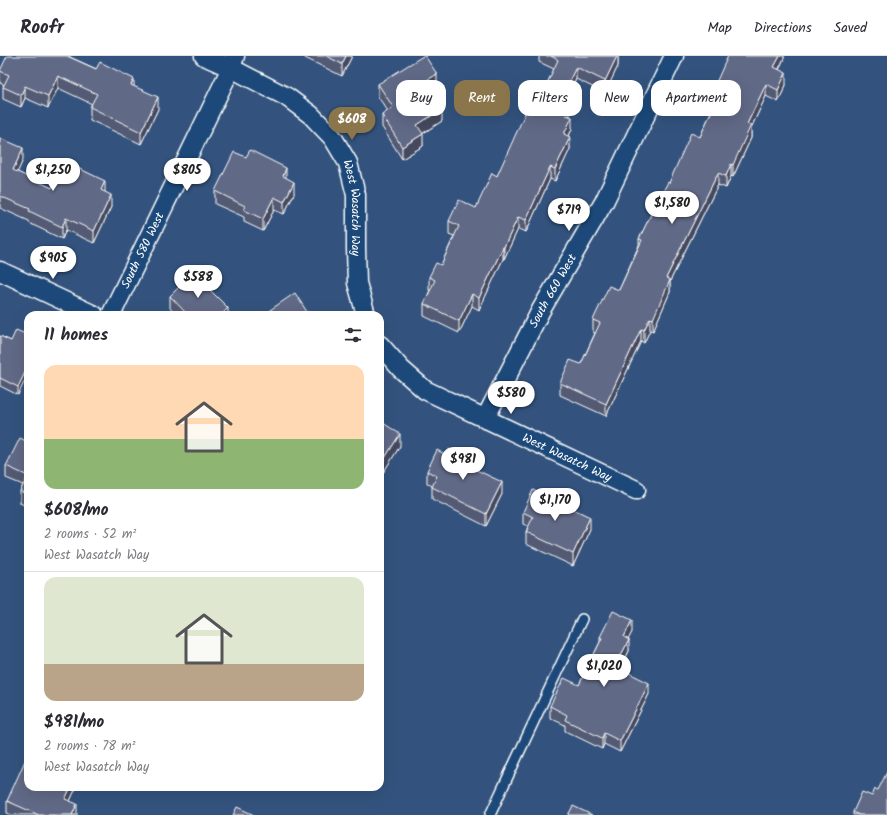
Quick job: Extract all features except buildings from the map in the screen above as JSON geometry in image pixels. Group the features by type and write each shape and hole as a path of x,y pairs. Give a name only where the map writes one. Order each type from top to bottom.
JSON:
{"street":[{"name":"West Wasatch Way","path":"204,56 233,62 287,97 311,115 333,138 348,163 356,196 357,283 365,311"},
{"name":"South 660 West","path":"485,419 541,310 604,202 674,56"},
{"name":"South 580 West","path":"113,311 233,62"},
{"path":"0,271 85,311"},
{"name":"West Wasatch Way","path":"384,350 401,369 426,390 636,490"}],"lane":[{"path":"490,815 582,619"}]}
